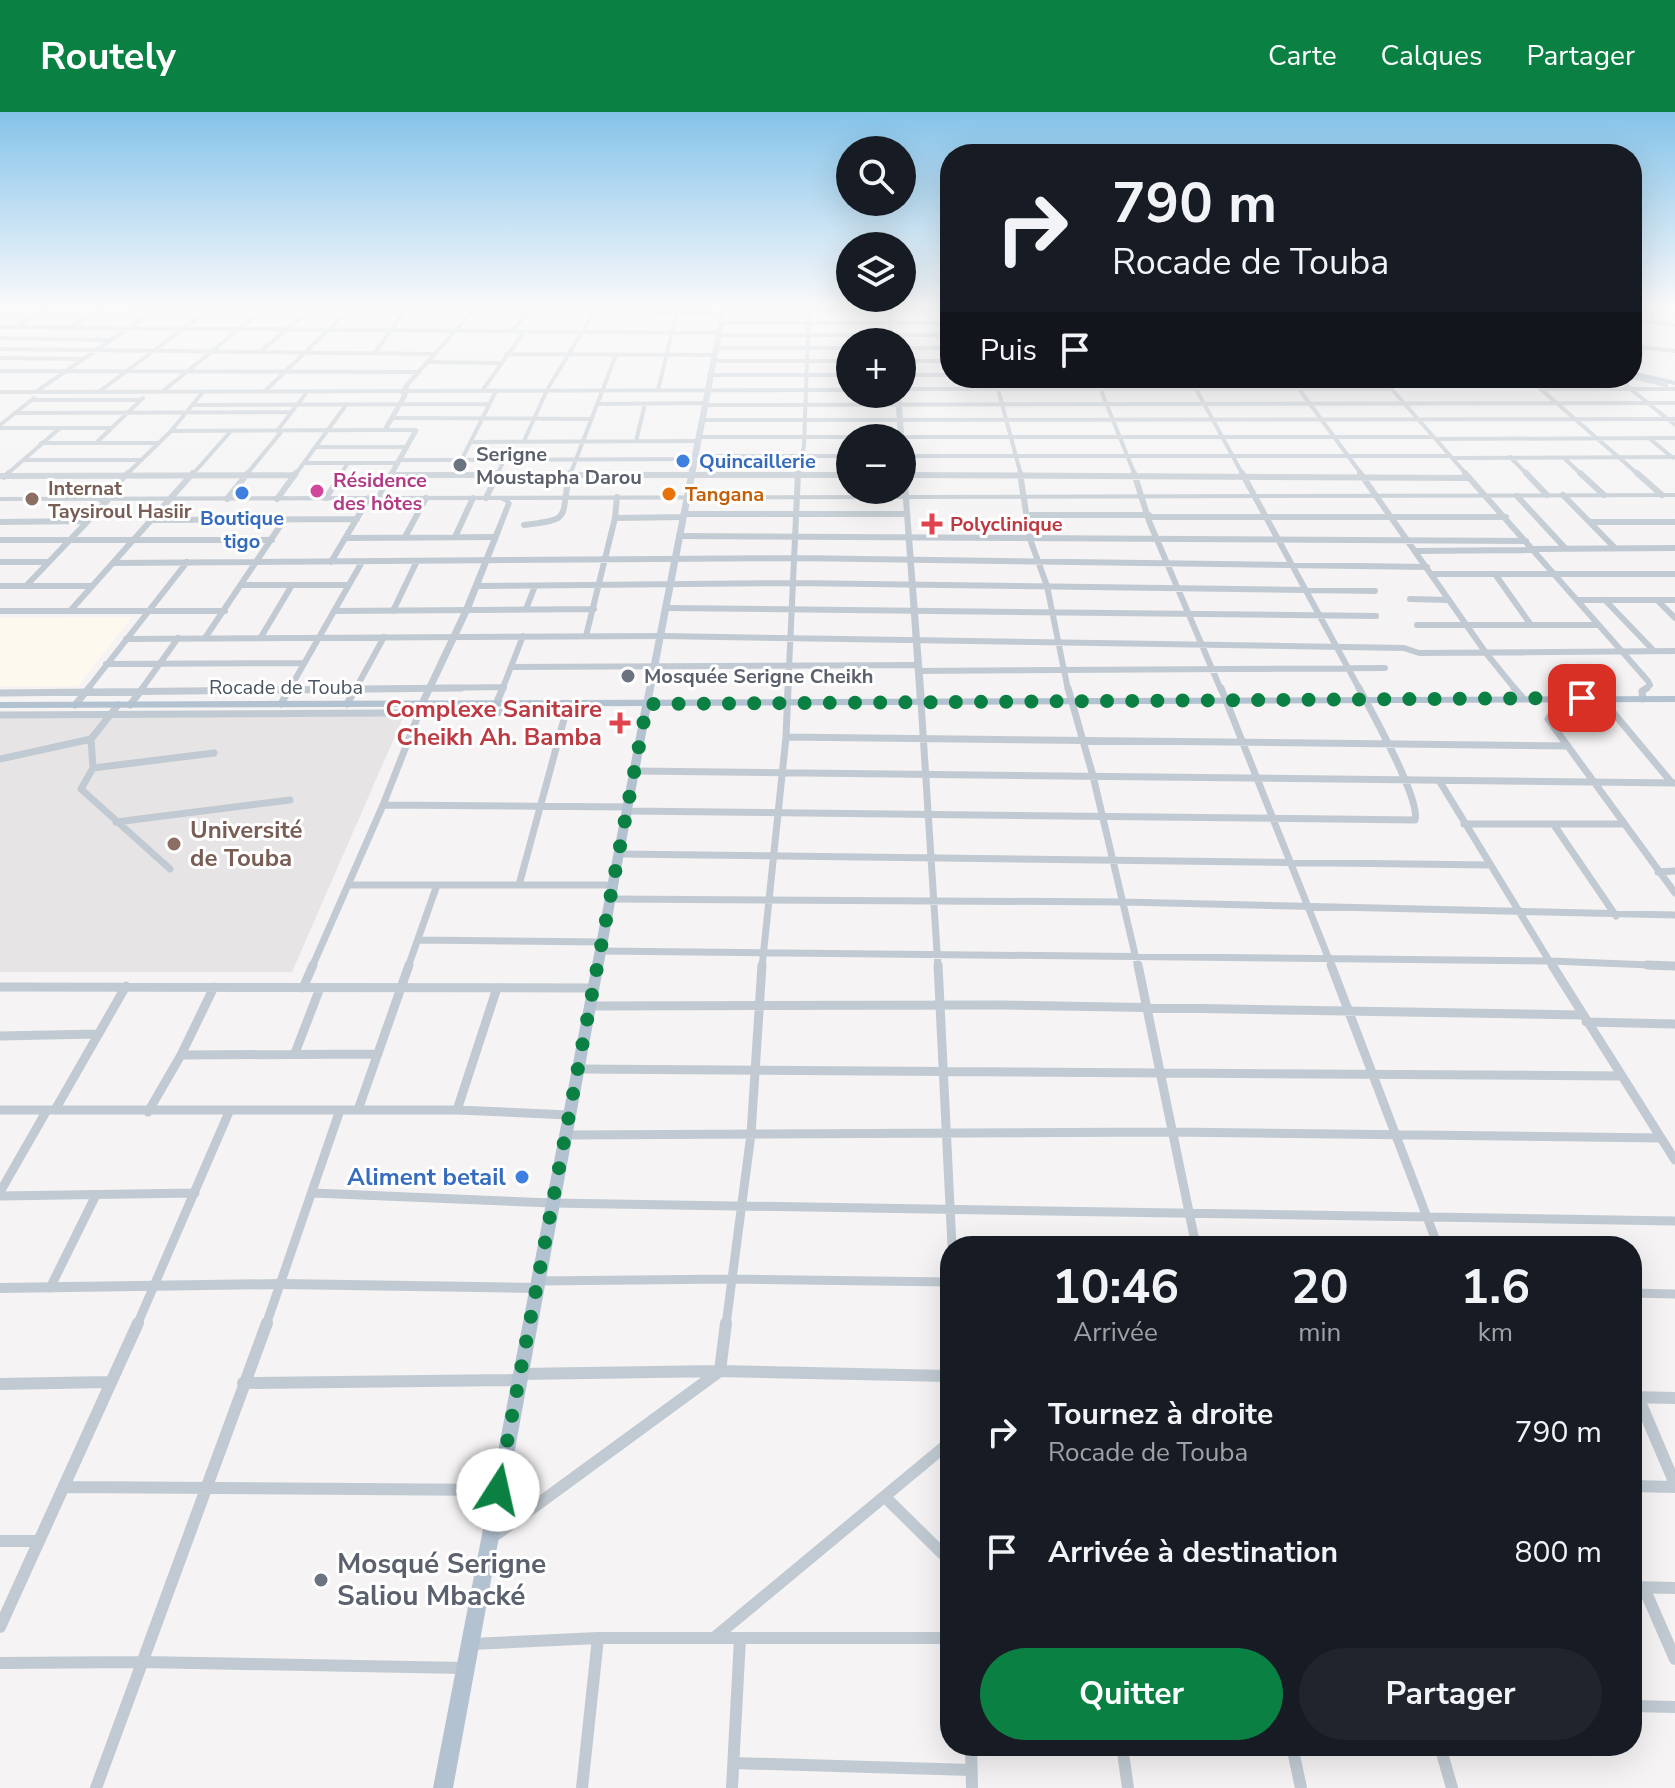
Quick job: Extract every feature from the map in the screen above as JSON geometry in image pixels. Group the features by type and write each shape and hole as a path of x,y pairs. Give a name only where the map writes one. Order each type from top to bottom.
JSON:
{"main road":[{"path":"443,1788 708,386"},
{"name":"Rocade de Touba","path":"0,705 75,705 114,710 130,705 347,704 421,708 496,704 567,708 647,704 1072,699 1675,699"}],"street":[{"path":"36,391 43,386"},
{"path":"99,391 106,386"},
{"path":"162,392 169,386"},
{"path":"264,391 269,386"},
{"path":"385,430 406,386"},
{"path":"482,391 485,386"},
{"path":"524,441 549,386"},
{"path":"524,525 561,518 570,475 604,386"},
{"path":"489,1540 720,1371 751,1134 758,1003 766,952 768,901 786,737 793,536 804,437 805,386"},
{"path":"1539,389 1641,388"},
{"path":"916,389 1391,389 1557,574 1649,683 1642,691 1643,699"},
{"path":"999,389 1021,475 1030,539 1047,586 1063,671 1093,776 1136,956 1194,1236"},
{"path":"1100,389 1129,456 1167,564 1204,646 1329,958 1435,1236"},
{"path":"383,805 1415,820 1417,813 1406,781 1365,699 1197,389"},
{"path":"1298,389 1410,541 1486,653 1523,698"},
{"path":"1539,389 1662,495"},
{"path":"1630,389 1675,422"},
{"path":"633,404 637,390"},
{"path":"0,392 836,390"},
{"path":"0,426 43,391"},
{"path":"462,459 496,391"},
{"path":"96,443 149,392"},
{"path":"26,586 126,475 171,431 203,392"},
{"path":"227,499 307,392"},
{"path":"32,400 141,400"},
{"path":"916,405 1675,403"},
{"path":"193,405 489,404"},
{"path":"597,404 836,404"},
{"path":"636,441 645,404"},
{"path":"277,499 346,405"},
{"path":"899,408 901,424"},
{"path":"15,413 292,412"},
{"path":"392,418 591,419"},
{"path":"378,498 422,419"},
{"path":"702,420 1668,419"},
{"path":"0,426 111,428"},
{"path":"2,477 60,428"},
{"path":"171,431 416,430"},
{"path":"70,611 231,431"},
{"path":"471,442 836,437"},
{"path":"916,437 1675,438"},
{"path":"1648,438 1674,458"},
{"path":"41,443 158,443"},
{"path":"316,447 407,447"},
{"path":"304,463 836,456"},
{"path":"916,456 1674,458"},
{"path":"1510,457 1547,495"},
{"path":"1563,457 1604,495"},
{"path":"23,460 142,460"},
{"path":"486,498 504,460"},
{"path":"326,498 348,463"},
{"path":"2,477 294,475"},
{"path":"391,475 836,475"},
{"path":"916,475 1469,478"},
{"path":"1563,495 1615,548"},
{"path":"916,496 1675,495"},
{"path":"0,499 836,496"},
{"path":"1517,496 1566,549"},
{"path":"586,636 615,518 617,497"},
{"path":"331,562 369,498"},
{"path":"405,537 426,498"},
{"path":"455,537 473,498"},
{"path":"303,988 350,885 421,708 467,609 509,503 503,498"},
{"path":"906,504 930,814 952,1236"},
{"path":"615,518 907,514"},
{"path":"1026,515 1506,517"},
{"path":"150,520 357,519"},
{"path":"205,638 284,520"},
{"path":"0,522 86,521"},
{"path":"1590,522 1675,522"},
{"path":"679,536 1526,541"},
{"path":"346,538 494,537"},
{"path":"0,540 272,540"},
{"path":"1416,551 1674,549"},
{"path":"113,563 794,558 1427,567"},
{"path":"393,611 417,561"},
{"path":"0,562 48,562"},
{"path":"75,705 187,562"},
{"path":"281,704 362,562"},
{"path":"1431,574 1675,574"},
{"path":"1495,574 1531,625"},
{"path":"476,586 793,583 1375,591"},
{"path":"242,585 348,585"},
{"path":"261,637 292,585"},
{"path":"0,586 92,586"},
{"path":"526,609 535,586"},
{"path":"1410,599 1449,600"},
{"path":"1578,600 1675,600"},
{"path":"1605,600 1653,650"},
{"path":"1657,600 1675,618"},
{"path":"666,608 1376,616"},
{"path":"334,611 594,609"},
{"path":"0,611 225,611"},
{"path":"1417,625 1598,625"},
{"path":"496,704 523,636"},
{"path":"126,639 661,636 1404,648 1419,653 1675,651"},
{"path":"347,704 384,637"},
{"path":"130,705 178,638"},
{"path":"106,664 304,663"},
{"path":"512,667 797,664 1063,671 1385,668"},
{"path":"0,693 504,687"},
{"path":"1563,698 1547,717 1675,893"},
{"path":"1601,698 1674,784"},
{"path":"0,715 114,710 567,708 519,885"},
{"path":"0,759 91,739 114,710"},
{"path":"786,737 1568,746"},
{"path":"91,739 93,768 81,789 83,793 170,869"},
{"path":"93,768 214,753"},
{"path":"635,771 1674,784"},
{"path":"1440,782 1583,1018 1674,1156"},
{"path":"116,822 290,800"},
{"path":"1464,824 1623,824"},
{"path":"1554,825 1616,916"},
{"path":"619,854 1490,865"},
{"path":"1658,872 1675,871"},
{"path":"350,885 519,885 768,901 1123,902 1675,915"},
{"path":"358,1110 437,885"},
{"path":"419,940 766,952 1551,961 1675,966"},
{"path":"0,1194 126,986"},
{"path":"0,987 594,988"},
{"path":"148,1112 181,1055 214,987"},
{"path":"295,1053 320,988"},
{"path":"457,1110 497,988"},
{"path":"591,1006 758,1003 1349,1009 1675,1024"},
{"path":"1,1037 97,1034"},
{"path":"181,1055 378,1054"},
{"path":"577,1069 755,1067 1620,1076"},
{"path":"0,1110 457,1110 569,1115"},
{"path":"96,1788 281,1284 340,1110"},
{"path":"0,1627 155,1286 229,1112"},
{"path":"566,1135 1172,1132 1661,1138"},
{"path":"0,1194 195,1193"},
{"path":"313,1193 552,1203 1675,1221"},
{"path":"50,1288 96,1195"},
{"path":"0,1288 281,1284 536,1285 732,1279 940,1282"},
{"path":"1642,1293 1675,1294"},
{"path":"243,1383 720,1371 940,1376"},
{"path":"0,1385 109,1382"},
{"path":"1642,1397 1675,1398"},
{"path":"1642,1413 1675,1486 1642,1486"},
{"path":"715,1637 940,1450"},
{"path":"64,1487 498,1490"},
{"path":"885,1497 940,1551"},
{"path":"0,1541 39,1541"},
{"path":"1642,1587 1675,1588"},
{"path":"1642,1595 1675,1659"},
{"path":"582,1788 598,1638"},
{"path":"470,1644 598,1638 940,1638"},
{"path":"732,1788 740,1638"},
{"path":"0,1663 142,1662 465,1668"},
{"path":"1642,1706 1675,1707"},
{"path":"971,1756 972,1788"},
{"path":"1123,1756 1128,1788"},
{"path":"1294,1756 1301,1788"},
{"path":"1443,1756 1452,1788"},
{"path":"734,1763 971,1770"}],"shaded area":[{"path":"132,617 78,686 0,686 0,618"},
{"name":"Université de Touba","path":"405,713 292,972 0,972 0,717"}],"place":[{"name":"Quincaillerie","path":"683,461"},
{"name":"Serigne Moustapha Darou","path":"460,465"},
{"name":"Résidence des hôtes","path":"317,491"},
{"name":"Boutique tigo","path":"242,493"},
{"name":"Tangana","path":"669,494"},
{"name":"Internat Taysiroul Hasiir","path":"32,499"},
{"name":"Polyclinique","path":"932,524"},
{"name":"Mosquée Serigne Cheikh","path":"628,676"},
{"name":"Complexe Sanitaire Cheikh Ah. Bamba","path":"620,723"},
{"name":"Université de Touba","path":"174,844"},
{"name":"Aliment betail","path":"522,1177"},
{"name":"Mosqué Serigne Saliou Mbacké","path":"321,1580"}],"route":[{"path":"498,1490 647,704 1582,698"}]}
